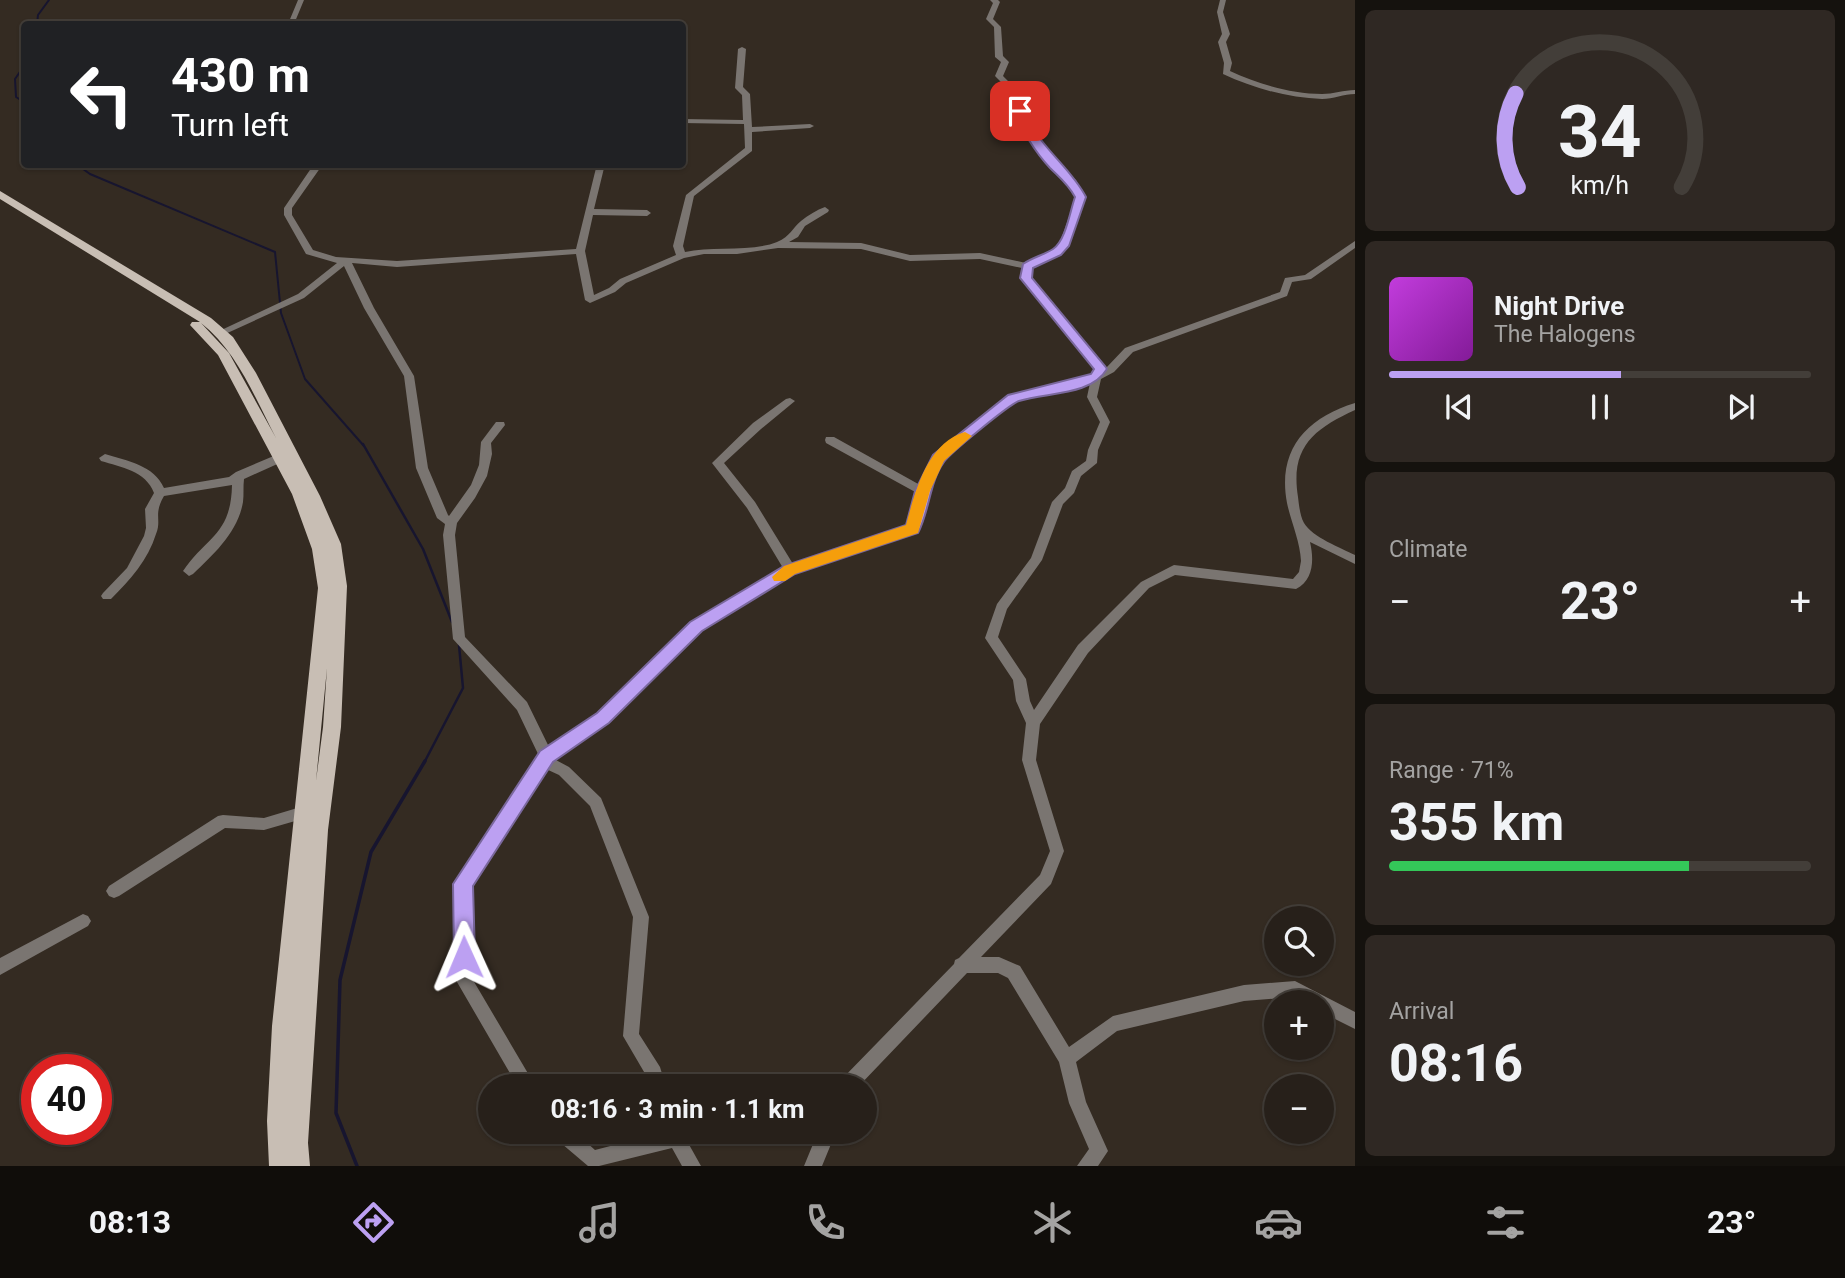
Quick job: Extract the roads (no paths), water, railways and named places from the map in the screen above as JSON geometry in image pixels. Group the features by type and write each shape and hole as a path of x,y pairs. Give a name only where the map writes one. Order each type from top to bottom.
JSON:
{"main road":[{"path":"0,194 207,321 220,333 249,373 313,496 333,544 339,586 332,727 319,830 297,1143 299,1166"},
{"path":"0,205 197,326 223,353 299,494 320,549 326,588 284,1026 278,1121 280,1166"}],"street":[{"path":"292,21 302,0"},
{"path":"600,168 580,251 590,300 612,290 623,281 681,256 704,251 737,251 778,245 861,246 910,258 980,256 1027,266 1037,259 1057,252 1065,244 1080,197 1073,183 1052,163 1024,122 1008,85 999,76 1005,62 999,57 997,27 989,19 997,2 993,0"},
{"path":"1223,0 1220,12 1226,34 1222,42 1228,63 1226,72 1268,88 1334,96 1347,91 1355,92"},
{"path":"681,256 678,246 690,195 749,149 746,94 739,88 742,49"},
{"path":"686,121 748,126 810,126"},
{"path":"316,168 288,208 288,215 309,252 335,260 397,264 580,251"},
{"path":"778,245 795,235 802,224 825,210"},
{"path":"589,212 647,213"},
{"path":"520,1074 465,982 463,884 547,756 603,718 696,626 790,570 913,529 923,491 939,458 1012,398 1073,385 1096,377 1110,370 1129,350 1284,294 1288,280 1308,277 1355,244"},
{"path":"220,333 301,296 346,260"},
{"path":"346,260 369,307 409,376 422,468 443,518 451,522"},
{"path":"1027,266 1026,278 1101,369 1096,377 1092,397 1105,422 1091,463 1076,474 1070,490 1058,502 1036,560 1001,607 991,638 1019,679 1023,701 1033,723"},
{"path":"790,401 757,426 718,463 751,505 790,570"},
{"path":"858,1074 1046,879 1057,851 1029,760 1033,723 1083,649 1145,585 1174,570 1296,584 1306,570 1305,545 1287,478 1294,456 1303,436 1330,417 1354,406"},
{"path":"500,425 486,442 487,449 478,489 451,522 449,535 460,639 522,706 550,764 564,771 596,802 641,918 631,1036 654,1074"},
{"path":"830,440 923,491"},
{"path":"160,493 215,485 280,457"},
{"path":"105,458 150,475 158,483 160,493 151,509 152,528 131,571 107,596"},
{"path":"189,571 220,542 237,501 236,484 240,475"},
{"path":"1298,523 1305,533 1318,542 1355,560"},
{"path":"114,891 223,821 264,824 304,812"},
{"path":"0,967 83,921"},
{"path":"961,965 999,965 1014,972 1067,1059 1078,1104 1099,1152 1086,1166"},
{"path":"1067,1059 1113,1024 1244,993 1295,989 1355,1021"},
{"path":"575,1144 592,1158 643,1144"},
{"path":"680,1144 692,1166"},
{"path":"813,1166 822,1144"}],"waterway":[{"path":"37,21 38,15 49,0"},
{"path":"21,70 15,79 16,97 21,100"},
{"path":"82,168 90,174 275,252 281,313 305,379 364,446"},
{"path":"363,444 423,549 452,622"},
{"path":"424,763 463,688 459,645"},
{"path":"357,1166 336,1113 340,980 371,852 425,761"}]}
